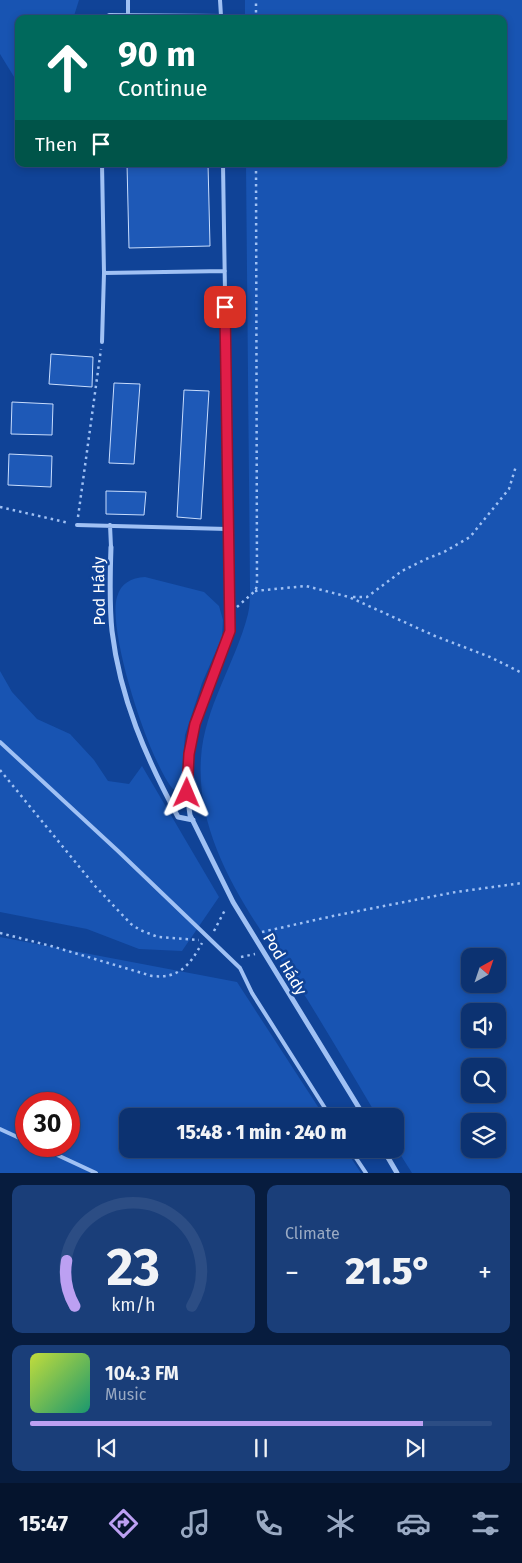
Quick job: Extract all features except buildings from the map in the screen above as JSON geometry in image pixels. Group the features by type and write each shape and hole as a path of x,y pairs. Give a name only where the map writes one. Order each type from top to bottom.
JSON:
{"street":[{"name":"Pod Hády","path":"111,547 112,629 122,687 146,756 163,790 178,817 193,820"},
{"name":"Pod Hády","path":"230,615 228,638 199,712 189,754 187,793 193,820 232,902 359,1108"},
{"path":"388,1158 397,1173"}],"lane":[{"path":"109,15 128,15 128,0"},
{"path":"220,0 221,15"},
{"path":"102,167 104,273 102,342"},
{"path":"223,167 227,529 230,615"},
{"path":"104,273 225,272"},
{"path":"77,525 227,529"},
{"path":"110,526 111,547"},
{"path":"0,742 240,968 252,993 325,1108"},
{"path":"0,1129 15,1136"},
{"path":"62,1157 96,1173"},
{"path":"356,1158 366,1173"}],"path":[{"path":"256,0 256,15"},
{"path":"255,590 256,167"},
{"path":"0,507 77,525 102,342"},
{"path":"349,597 367,597 402,571 444,552 470,537 509,489 516,466"},
{"path":"230,615 255,590 306,586 349,597 435,636 490,657 522,673"},
{"path":"0,770 89,878 131,924 140,930 158,936 204,940 185,968 162,977 152,976 0,933"},
{"path":"255,938 264,930 456,892 522,883"},
{"path":"207,936 217,927 221,914 232,902"},
{"path":"229,956 245,957 262,949"}],"shaded area":[{"path":"0,0 79,0 74,15 15,15 15,78 0,54"},
{"path":"245,0 522,0 522,1173 412,1173 403,1158 404,1108 372,1108 307,999 251,915 219,855 208,824 202,792 201,758 203,739 214,703 243,632 250,604 246,167 507,167 507,15 245,15"},
{"path":"145,577 204,592 219,606 223,620 222,637 202,683 185,735 181,784 176,789 173,789 163,774 142,725 132,695 118,637 116,614 119,592 127,582"},
{"path":"0,671 12,692 37,719 70,734 94,760 108,781 129,784 142,766 219,897 182,951 139,949 87,929 0,912"},
{"path":"0,937 237,982 319,1108 119,1108 119,1158 351,1158 361,1173 0,1173"}],"route":[{"path":"187,793 189,754 195,724 230,631 225,307"}]}
